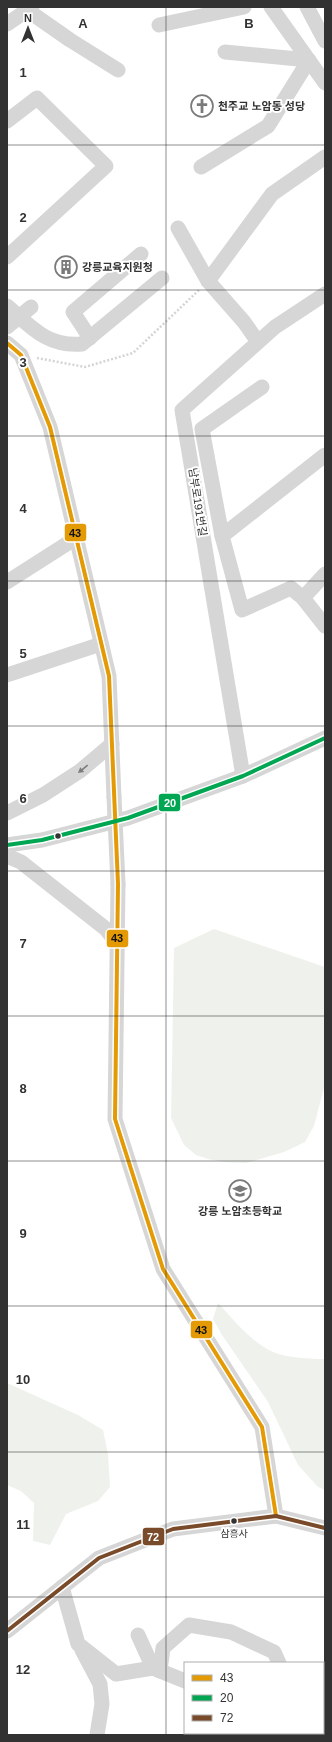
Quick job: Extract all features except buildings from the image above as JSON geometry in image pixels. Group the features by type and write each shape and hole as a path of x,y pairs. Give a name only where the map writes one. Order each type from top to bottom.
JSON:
{"street":[{"path":"159,25 244,7"},
{"path":"271,7 325,83"},
{"path":"307,7 325,41"},
{"path":"7,24 30,8 70,40 118,70"},
{"path":"225,52 309,60"},
{"path":"201,167 268,126 309,60"},
{"path":"7,121 37,98 106,166 7,257"},
{"path":"208,281 272,194 325,158"},
{"path":"178,228 208,281 244,322 258,342"},
{"path":"90,338 73,312 141,254"},
{"path":"7,306 38,334 67,345 82,344 162,278"},
{"name":"남부로191번길","path":"243,776 182,410 274,327 325,294"},
{"path":"7,326 31,307"},
{"path":"7,343 21,355 50,427 109,676 118,884 115,1119 163,1269 262,1427 276,1516"},
{"path":"262,387 202,429 222,536 242,610 291,588 303,598 325,626"},
{"path":"222,536 325,455"},
{"path":"7,582 76,538"},
{"path":"303,598 325,574"},
{"path":"7,675 101,644"},
{"path":"7,845 42,840 88,830 128,818 243,776 325,738"},
{"path":"7,813 43,795 80,771 112,744"},
{"path":"7,856 21,862 106,929 117,944"},
{"path":"7,1630 99,1558 173,1529 276,1516 325,1528"},
{"path":"62,1588 78,1644 100,1684 102,1704 97,1735"},
{"path":"156,1669 163,1648 189,1625 231,1632 274,1652 279,1662"},
{"path":"138,1635 156,1669"},
{"path":"78,1644 116,1674 156,1669 184,1681"}],"path":[{"path":"21,355 85,367 133,353 208,281"}],"shaded area":[{"path":"214,929 325,967 325,1084 314,1126 305,1142 284,1152 246,1163 224,1162 196,1155 184,1145 171,1118 174,948"},
{"path":"218,1303 250,1337 265,1348 279,1354 292,1357 325,1359 325,1490 318,1487 298,1465 268,1402 222,1335 213,1319"},
{"path":"7,1383 78,1415 103,1430 108,1454 110,1487 98,1501 66,1514 50,1545 33,1541 34,1503 21,1491 7,1485"}],"transit line":[{"name":"43","path":"7,343 21,355 50,427 109,676 118,884 115,1119 163,1269 262,1427 276,1516"},
{"name":"20","path":"7,845 42,840 128,818 243,776 325,738"},
{"name":"72","path":"7,1631 99,1558 173,1529 276,1516 325,1528"}],"place":[{"name":"천주교 노암동 성당","path":"202,106"},
{"name":"강릉교육지원청","path":"66,267"},
{"name":"강릉 노암초등학교","path":"240,1191"},
{"name":"삼흥사","path":"234,1521"}]}
